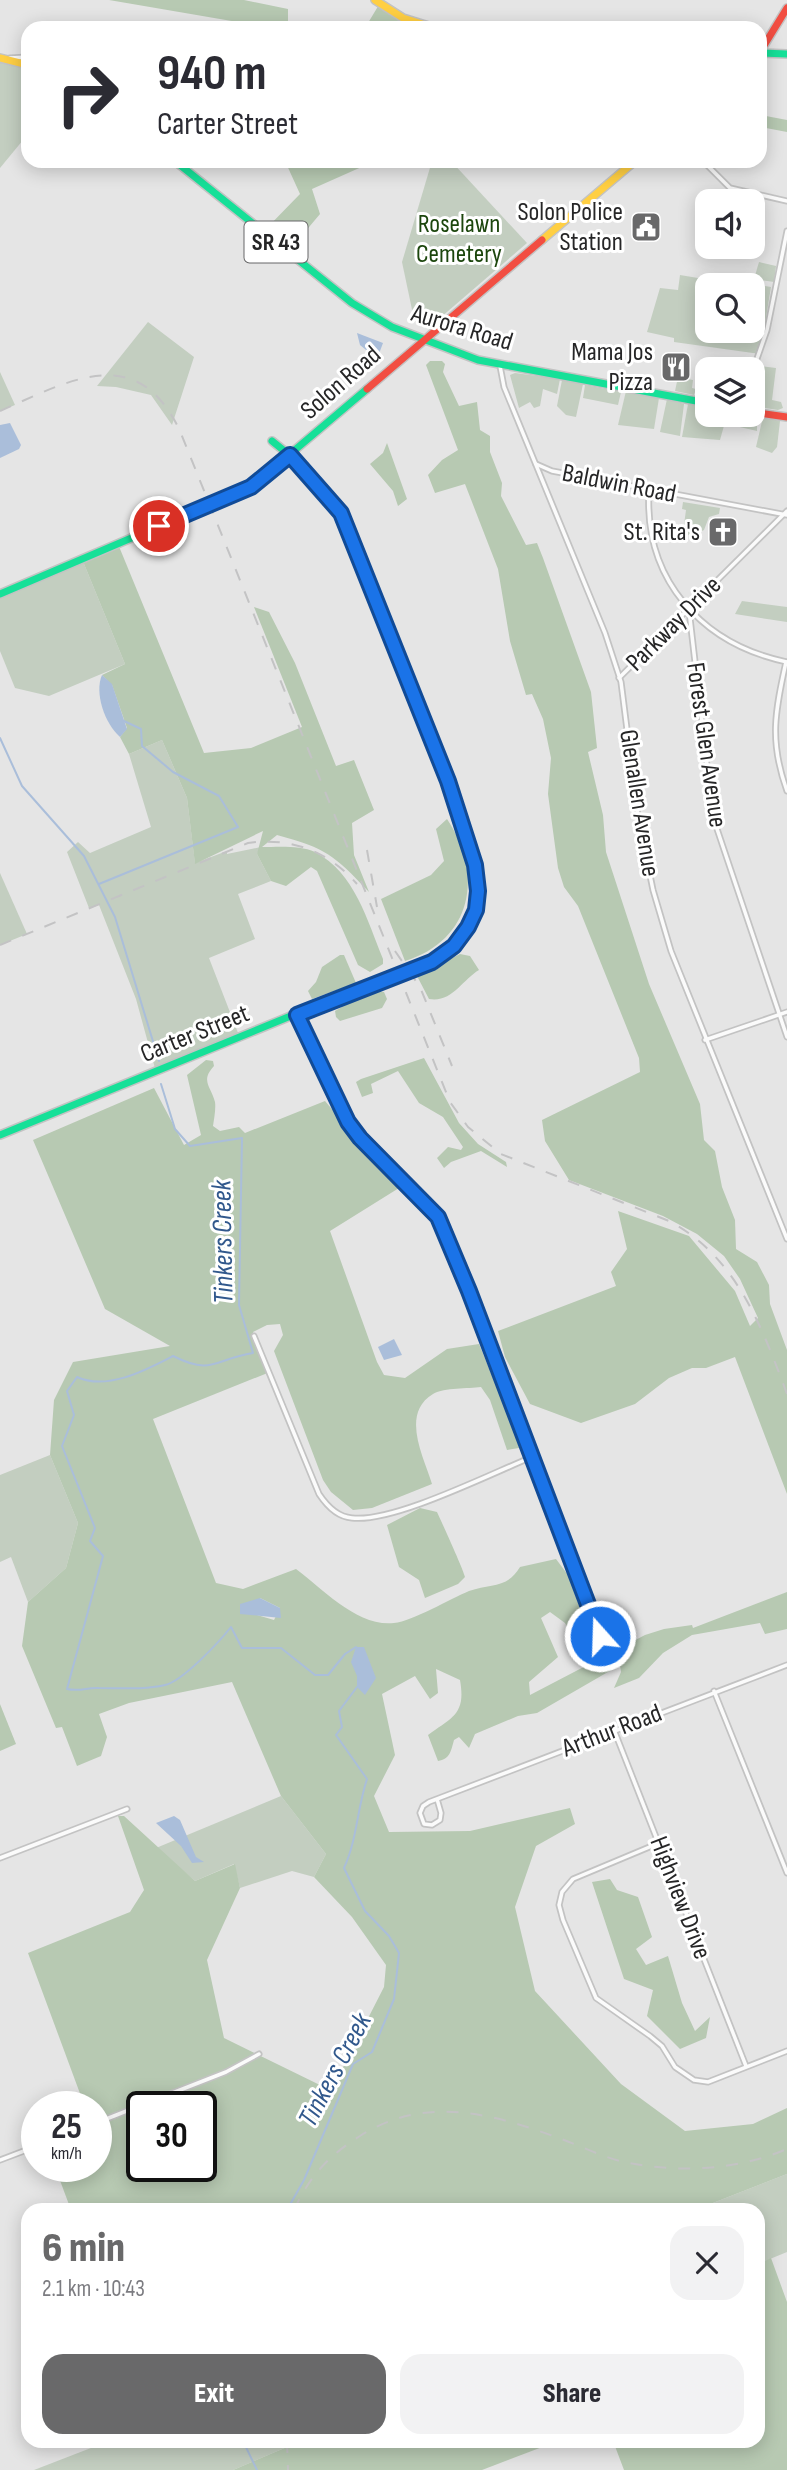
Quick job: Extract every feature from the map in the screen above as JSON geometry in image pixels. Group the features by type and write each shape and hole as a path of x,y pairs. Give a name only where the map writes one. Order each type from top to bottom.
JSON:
{"street":[{"path":"375,0 413,21"},
{"path":"767,41 787,8"},
{"path":"767,53 787,54"},
{"path":"2,58 21,57"},
{"path":"2,58 21,63"},
{"name":"Aurora Road","path":"184,168 352,303 419,342 499,364 695,401"},
{"name":"Solon Road","path":"0,594 251,487 627,168"},
{"path":"710,168 730,188 787,201"},
{"path":"758,357 767,330 787,231"},
{"name":"Glenallen Avenue","path":"499,364 504,387 605,633 619,678 638,816 653,890 671,951 787,1239"},
{"path":"765,414 787,418"},
{"name":"Carter Street","path":"0,1135 432,962 454,946 476,910 475,865 448,781 341,513 290,455 272,441"},
{"name":"Baldwin Road","path":"536,464 552,471 649,491 786,513"},
{"path":"649,491 649,525 653,549 663,572 689,610 712,629 744,648 787,662 774,724 777,756 787,791"},
{"name":"Parkway Drive","path":"619,678 786,513"},
{"name":"Forest Glen Avenue","path":"689,610 713,817 787,1037"},
{"path":"705,1040 787,1012"},
{"path":"297,1015 348,1122 360,1138 438,1217 600,1636"},
{"path":"254,1336 319,1493 328,1508 351,1519 387,1516 532,1457"},
{"name":"Arthur Road","path":"437,1799 787,1665"},
{"path":"715,1691 787,1873"},
{"name":"Highview Drive","path":"614,1730 746,2067"},
{"path":"437,1799 440,1820 432,1825 424,1824 421,1809 437,1799"},
{"path":"0,1858 127,1809"},
{"path":"659,1843 573,1879 562,1892 559,1905 572,1945 596,1998 662,2046 684,2076 708,2082 787,2051"},
{"path":"112,2117 226,2072 259,2054"},
{"path":"0,2160 21,2152"}],"green space":[{"path":"109,0 244,0 288,9 288,21 232,21"},
{"path":"380,3 412,21 369,21"},
{"path":"21,57 21,142 0,168 0,58"},
{"path":"767,116 787,120 787,132 767,128"},
{"path":"288,168 359,168 312,189 320,214 288,252 263,232 300,194"},
{"name":"Roselawn Cemetery","path":"430,168 457,168 527,243 433,324 414,319 402,262"},
{"path":"759,262 776,266 774,282 765,281 765,273 756,273"},
{"path":"680,275 695,278 695,343 762,343 760,354 674,342 674,338 647,332 660,288 678,290"},
{"path":"765,286 771,287 765,324"},
{"path":"148,322 194,357 172,425 151,395 116,387 97,386"},
{"path":"430,361 442,361 445,364 443,372 459,406 477,402 480,430 490,436 490,452 502,483 501,496 526,545 537,543 591,692 597,748 588,752 603,815 606,852 649,984 700,1104 704,1140 715,1151 722,1187 735,1220 736,1249 757,1262 769,1285 770,1304 787,1350 787,1494 735,1357 706,1368 692,1368 669,1378 635,1404 581,1423 530,1404 505,1357 498,1331 616,1286 611,1272 627,1249 618,1211 689,1236 735,1291 750,1326 758,1318 740,1279 724,1256 697,1234 663,1216 569,1180 545,1141 542,1120 640,1072 639,1058 578,906 564,887 558,868 548,794 551,758 543,719 532,694 526,695 510,641 498,569 465,484 435,493 428,475 442,460 458,450 426,365"},
{"path":"765,367 776,368 772,400 781,402 783,408 765,408"},
{"path":"0,372 15,405 0,411"},
{"path":"515,373 560,379 557,394 543,389 540,406 534,408 530,402 519,408 510,375"},
{"path":"678,377 693,380 694,395 675,391"},
{"path":"562,380 583,384 576,417 566,415 557,406"},
{"path":"585,385 621,392 618,405 583,398"},
{"path":"626,391 659,398 654,429 618,425"},
{"path":"667,399 684,404 680,436 660,432"},
{"path":"688,404 695,405 695,427 724,427 720,440 682,437"},
{"path":"765,417 780,421 777,447 772,453 756,447 761,427 765,427"},
{"path":"740,427 757,427 757,431"},
{"path":"387,443 407,499 398,506 393,491 370,464 383,453"},
{"path":"683,502 720,508 719,514 709,517 704,530 691,536 683,532 686,510 682,509"},
{"path":"118,544 204,753 251,748 302,727 254,607 269,612 295,663 336,766 354,760 374,810 352,823 354,855 369,892 337,861 307,844 277,835 262,847 303,848 329,861 340,872 358,899 383,959 383,964 370,972 358,965 317,871 311,867 286,886 271,881 257,854 263,831 195,864 187,798 162,740 129,754 120,737 127,728 112,685 102,675 125,664 82,559"},
{"path":"82,559 125,664 49,696 15,688 0,651 0,594"},
{"path":"742,601 787,607 787,622 735,614"},
{"path":"162,740 187,798 195,863 227,851 227,854 261,847 257,854 271,881 238,894 255,939 209,958 240,1038 156,1072 136,999 99,905 89,908 67,852 78,842 90,853 151,827 129,754"},
{"path":"447,819 459,840 466,861 468,883 465,903 458,921 445,938 428,951 405,961 381,899 431,875 444,861 436,829"},
{"path":"0,873 27,934 0,945"},
{"path":"460,954 470,956 479,970 444,998 429,999 417,976"},
{"path":"344,955 356,983 312,999 308,991 316,982 322,967"},
{"path":"384,992 387,999 382,1008 340,1021 336,1017 335,1011 361,996"},
{"path":"424,1058 459,1123 478,1144 506,1162 507,1167 481,1151 451,1162 444,1168 437,1158 448,1147 461,1150 463,1147 443,1117 419,1103 398,1071 371,1084 373,1093 362,1097 356,1082"},
{"path":"206,1060 213,1061 214,1066 207,1080 215,1102 213,1126 220,1131 239,1127 245,1133 325,1101 399,1188 330,1231 384,1375 405,1378 447,1349 479,1344 517,1436 519,1448 507,1450 490,1400 481,1387 438,1392 423,1403 416,1424 420,1449 432,1484 372,1508 353,1510 331,1492 323,1480 274,1351 283,1335 280,1324 267,1325 253,1332 270,1372 153,1419 216,1583 243,1589 296,1569 354,1613 380,1623 394,1623 421,1614 469,1591 504,1582 520,1567 556,1559 568,1575 587,1627 583,1634 572,1635 565,1623 550,1612 541,1618 558,1657 529,1682 530,1695 645,1635 664,1629 692,1625 693,1628 787,1592 787,1629 765,1634 760,1623 692,1635 663,1653 639,1678 614,1688 621,1672 620,1665 537,1713 518,1716 475,1734 469,1748 459,1737 454,1740 448,1756 438,1761 428,1735 456,1714 461,1700 460,1680 436,1669 438,1693 430,1699 415,1676 382,1694 395,1755 374,1796 389,1832 470,1831 570,1808 575,1824 536,1846 515,1907 535,1991 621,2084 685,2131 753,2124 787,2108 787,2174 713,2203 68,2203 61,2182 112,2182 112,2091 79,2091 28,1953 130,1912 144,1890 118,1816 124,1816 195,1881 235,1864 240,1888 207,1960 224,2038 324,2087 338,2077 384,1987 386,1965 352,1917 314,1877 326,1854 281,1796 232,1682 129,1703 99,1714 107,1737 101,1756 77,1766 62,1727 56,1728 22,1646 28,1602 66,1568 78,1523 50,1455 54,1400 73,1362 170,1346 105,1309 33,1140 154,1088 184,1145 201,1135 187,1075","holes":["260,1598 280,1608 274,1620 257,1615"]},
{"path":"50,1455 78,1523 66,1568 28,1602 11,1557 0,1562 0,1475"},
{"path":"420,1508 437,1512 465,1577 458,1584 425,1598 419,1580 399,1567 387,1525"},
{"path":"0,1704 16,1744 0,1751"},
{"path":"281,1796 326,1854 314,1877 292,1871 240,1888 234,1864 195,1881 156,1848"},
{"path":"610,1879 617,1890 638,1897 652,1937 636,1949 646,1965 668,1956 682,2003 695,2031 710,2017 706,2038 680,2049 647,2016 653,1990 624,1979 592,1882"},
{"path":"787,2174 787,2252 765,2261 765,2203 713,2203"},
{"path":"771,2258 787,2302 787,2470 624,2470 616,2448 765,2448 765,2261"},
{"path":"91,2448 285,2448 233,2470 34,2470"},
{"path":"285,2448 540,2448 482,2470 233,2470"}],"water":[{"path":"357,333 383,343 377,359 360,345"},
{"path":"10,423 21,445 19,449 0,458 0,425"},
{"path":"102,675 112,684 127,729 120,737 102,708 99,690"},
{"path":"394,1339 402,1355 384,1360 378,1347"},
{"path":"260,1598 280,1608 281,1618 240,1614 240,1604"},
{"path":"356,1647 364,1647 376,1678 365,1695 357,1687 357,1676 351,1662"},
{"path":"174,1816 180,1820 196,1857 204,1862 192,1863 181,1846 156,1823"}],"waterway":[{"name":"Tinkers Creek","path":"99,884 238,827 219,796 173,772 142,746 141,729 124,721"},
{"name":"Tinkers Creek","path":"0,738 22,786 84,856 115,917 159,1061"},
{"name":"Tinkers Creek","path":"161,1084 175,1129 190,1146 242,1138 239,1305 253,1353 206,1365 197,1365 173,1356 139,1372 113,1380 101,1382 77,1377 67,1391 74,1415 62,1446 95,1528 90,1541 103,1556 67,1689 157,1687 173,1682 210,1651 231,1627 242,1648 281,1648 315,1675 328,1675 345,1654 356,1647"},
{"name":"Tinkers Creek","path":"291,2203 304,2180 353,2064 372,2052 394,1999 399,1953 389,1936 365,1911 344,1868 352,1846 367,1779 336,1735 342,1727 339,1711 357,1687"},
{"name":"Tinkers Creek","path":"246,2448 257,2470"}],"railway":[{"path":"0,411 76,380 100,376 122,377 143,385 163,403 180,431 450,1102 468,1127 501,1154 669,1221 712,1253 744,1296 787,1394"},
{"path":"0,945 248,843 279,842 308,849 334,863 357,884"},
{"path":"367,850 377,907"},
{"path":"395,951 420,987 452,1066"},
{"path":"298,2203 313,2177 329,2160 360,2136 385,2123 410,2115 435,2112 461,2112 512,2122 613,2159 649,2166 709,2168 749,2161 787,2149"},
{"path":"287,2448 288,2470"}],"traffic: fast":[{"path":"767,53 787,54"},
{"path":"184,168 352,303 392,327 478,360 695,401"},
{"path":"0,594 251,487 367,389"},
{"path":"272,441 298,462 341,513 356,550"},
{"path":"0,1135 320,1004"}],"traffic: slow":[{"path":"375,0 413,21"},
{"path":"0,58 21,63"},
{"path":"542,240 627,168"},
{"path":"320,1004 432,963 454,946 476,910 475,865 448,781 356,550"}],"traffic: jam":[{"path":"767,41 787,8"},
{"path":"367,389 542,240"},
{"path":"765,414 787,417"}],"place":[{"name":"Solon Police Station","path":"646,227"},
{"name":"Mama Jos Pizza","path":"676,367"},
{"name":"St. Rita's","path":"723,532"}],"route":[{"path":"159,526 251,487 290,455 298,462 341,513 448,781 475,865 478,891 476,910 468,927 454,946 432,962 297,1015 348,1122 360,1138 438,1217 469,1291 600,1636"}]}
